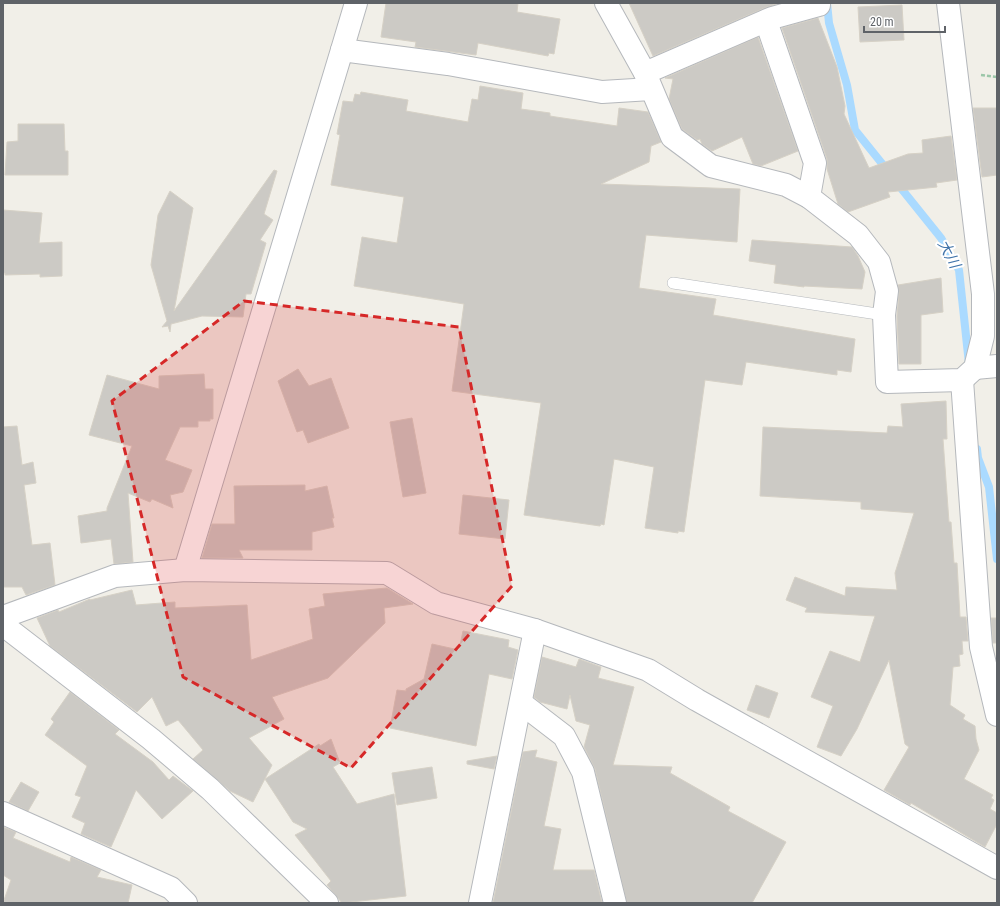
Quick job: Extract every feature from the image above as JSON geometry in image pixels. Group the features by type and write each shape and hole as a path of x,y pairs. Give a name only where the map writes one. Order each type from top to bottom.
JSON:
{"street":[{"path":"185,570 356,3"},
{"path":"606,3 648,81 672,137 711,166 786,185 809,197 858,235 879,262 887,291 884,315 887,382 968,374 997,366"},
{"path":"948,3 983,294 983,336 968,374 981,647 996,709"},
{"path":"342,50 448,64 602,92 648,81 768,14 819,5"},
{"path":"768,14 815,163 809,197"},
{"path":"3,617 115,576 185,570 386,573 436,604 535,630 648,670 704,704 997,868"},
{"path":"3,625 151,739 210,789 327,903"},
{"path":"480,903 535,630"},
{"path":"521,703 564,736 583,772 616,903"},
{"path":"3,813 171,888 186,903"}],"lane":[{"path":"673,283 884,315"}],"highlighted area":[{"path":"244,301 459,327 512,586 351,768 183,677 112,401"}],"building":[{"path":"386,3 518,3 517,12 560,19 554,54 549,53 548,56 478,43 476,55 415,47 416,42 381,37"},
{"path":"629,3 779,3 653,56"},
{"path":"902,5 904,40 860,42 858,7"},
{"path":"818,18 837,67 845,106 844,114 869,168 908,154 923,153 922,140 951,136 957,180 936,183 937,187 888,192 890,197 848,212 838,204 827,169 827,159 782,28"},
{"path":"758,37 798,151 761,166 753,164 742,137 712,151 702,144 700,139 697,140 682,129 669,99 673,79 665,78"},
{"path":"480,86 523,93 521,109 550,113 550,116 556,117 617,126 619,108 648,112 661,142 651,146 649,162 601,184 740,189 737,242 646,235 639,288 716,299 713,315 855,339 851,372 837,370 837,375 746,362 742,385 705,380 684,532 678,531 678,533 645,528 654,467 614,459 604,525 601,524 600,526 524,515 541,403 452,391 464,304 354,286 362,237 397,243 404,197 331,185 340,135 337,134 343,101 353,102 355,94 360,95 361,92 408,100 406,111 468,122 472,99 478,100"},
{"path":"973,108 997,108 997,175 982,177"},
{"path":"18,124 64,124 65,151 68,151 68,175 5,175 7,142 18,141"},
{"path":"274,170 277,171 264,214 273,220 260,240 266,243 251,294 246,294 243,317 202,316 171,324 170,332 168,326 162,327 167,321 151,265 158,215 170,191 193,208 174,311"},
{"path":"3,210 42,213 39,243 62,242 62,276 40,277 40,274 5,275 5,273 3,273"},
{"path":"752,240 852,247 865,272 862,289 804,287 774,283 776,265 749,261"},
{"path":"941,278 943,312 921,315 921,364 899,364 897,316 899,293 898,285"},
{"path":"298,369 309,386 331,378 349,428 308,443 303,430 297,432 278,381"},
{"path":"204,374 205,389 213,389 213,419 210,419 210,421 198,421 198,427 180,427 165,460 192,470 183,492 170,495 173,508 152,499 150,502 128,493 133,562 114,564 111,539 81,543 78,516 107,511 132,446 89,435 107,375 159,389 159,376"},
{"path":"946,401 947,439 943,439 949,522 951,522 954,563 957,563 960,617 966,617 968,641 962,641 963,654 959,655 960,666 953,667 950,705 965,715 963,719 975,726 979,750 964,779 993,795 991,798 994,800 990,809 997,813 997,824 985,847 911,803 910,805 884,790 909,747 905,744 889,660 857,729 841,756 817,747 833,706 811,697 830,651 860,662 875,616 805,612 807,608 786,600 795,577 845,596 846,587 897,590 895,573 914,513 861,509 861,502 760,496 763,427 887,433 888,426 903,427 901,404"},
{"path":"412,418 426,493 403,497 390,422"},
{"path":"17,426 22,465 33,462 36,483 24,485 32,545 50,543 55,585 26,595 22,587 3,587 3,427"},
{"path":"305,485 305,491 327,486 334,518 332,518 334,527 312,532 312,550 239,550 243,558 202,558 212,524 235,524 234,486"},
{"path":"463,495 509,500 505,539 459,534"},
{"path":"387,588 413,604 384,608 385,623 328,678 272,697 284,719 249,738 272,765 253,802 230,791 193,759 203,750 178,720 166,726 152,697 137,712 50,646 37,618 58,610 59,612 90,599 132,590 136,605 175,602 175,608 247,605 251,660 313,639 309,609 325,606 323,594"},
{"path":"991,618 997,618 997,643 993,643"},
{"path":"463,631 509,640 508,647 518,650 512,679 489,674 476,746 390,728 397,690 406,691 406,689 424,679 432,644 459,650"},
{"path":"542,657 576,667 579,659 601,667 598,678 634,687 613,765 672,767 670,773 730,807 728,811 786,842 752,903 627,903 595,769 584,747 590,725 576,721 570,695 567,709 540,702 534,697"},
{"path":"756,685 778,693 769,718 747,710"},
{"path":"70,692 119,730 115,734 153,762 169,780 173,776 193,791 162,819 136,790 111,847 81,834 85,823 72,817 81,797 75,795 87,766 45,735 54,722 51,719"},
{"path":"331,739 340,763 333,767 357,804 394,794 406,896 342,903 327,885 331,881 295,835 307,829 293,822 265,779 319,744 320,746"},
{"path":"537,750 535,757 557,762 544,826 561,829 553,870 594,870 602,903 493,903 523,752"},
{"path":"497,756 494,769 467,764 467,761"},
{"path":"432,767 437,798 397,805 392,773"},
{"path":"21,782 39,792 28,811 9,802"},
{"path":"3,827 16,832 13,838 70,862 71,857 101,870 97,877 132,885 128,903 3,903 11,880 3,875"}],"waterway":[{"name":"大川","path":"827,3 829,23 847,85 855,130 888,171"},
{"name":"大川","path":"896,182 941,238 959,270 969,364"},
{"name":"大川","path":"977,449 978,458 989,487 997,559"}]}
